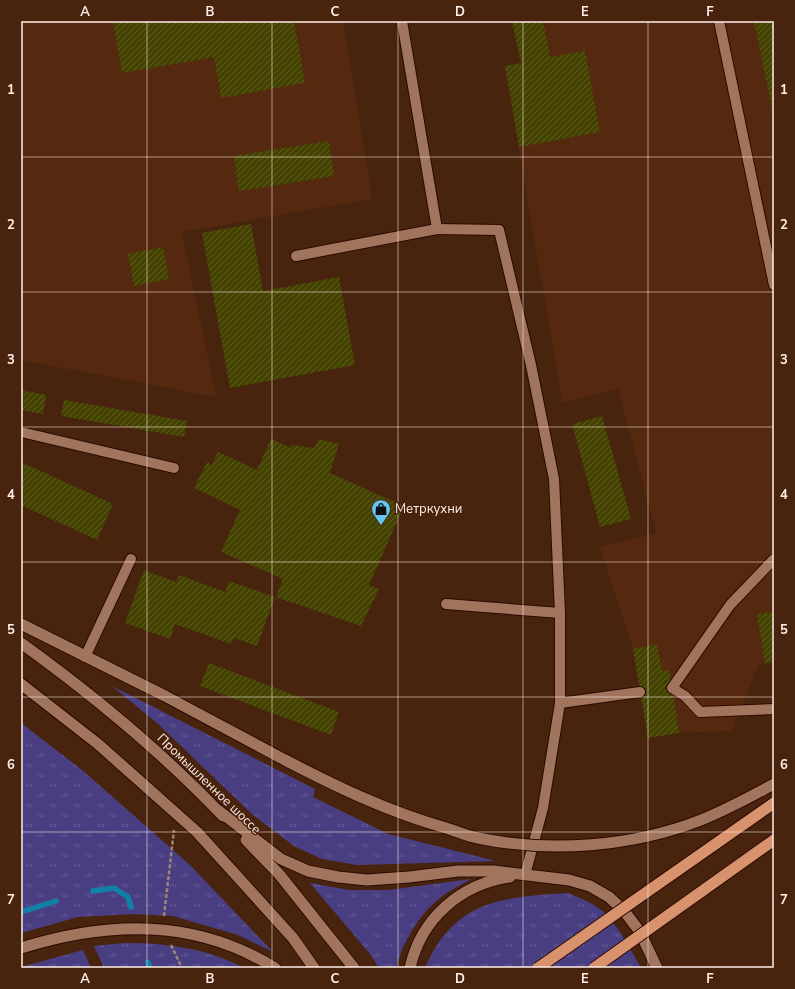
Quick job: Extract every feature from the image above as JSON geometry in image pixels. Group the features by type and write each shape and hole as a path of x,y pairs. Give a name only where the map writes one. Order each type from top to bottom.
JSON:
{"highway":[{"path":"538,968 774,803"},
{"path":"594,968 774,840"}],"main road":[{"path":"21,624 333,785 393,812 476,838 517,844 597,843 633,838 668,831 700,820 729,808 774,784"},
{"name":"Промышленное шоссе","path":"21,643 66,675 146,742 219,811 279,874 354,968"},
{"path":"21,684 98,744 196,832 288,932 314,968"},
{"path":"219,811 281,859 308,870 338,877 367,880 458,871 494,871 569,880 590,886 609,897 625,912 640,932 657,968"},
{"path":"410,968 420,937 433,918 450,901 472,887 497,879 525,875"},
{"path":"21,948 45,940 101,929 130,927 162,929 224,944 256,956 275,968"}],"lane":[{"path":"402,21 437,229"},
{"path":"719,21 774,285"},
{"path":"296,256 437,229 499,230 531,365 554,479 560,613 560,703 543,808 525,875"},
{"path":"21,432 174,468"},
{"path":"85,657 131,559"},
{"path":"774,559 730,605 672,688 685,696 700,712 774,709"},
{"path":"446,604 560,613"},
{"path":"560,703 640,692"}],"path":[{"path":"176,814 162,929 182,968"}],"shaded area":[{"path":"21,21 343,21 372,199 182,232 216,397 21,360"},
{"path":"512,21 774,21 774,663 759,665 731,731 679,733 648,738 633,649 600,547 656,533 618,389 562,403 505,66 521,63"}],"green space":[{"path":"112,686 315,789 313,797 388,834 496,861 357,865 322,859 294,846 253,815 157,723"},
{"path":"21,723 82,770 190,865 273,952 238,935 173,916 134,914 78,917 21,933"},
{"path":"471,879 443,896 422,916 406,942 397,968 379,968 370,954 310,883 349,890 388,890"},
{"path":"568,893 585,900 601,910 612,921 641,968 425,968 437,945 450,928 466,915 483,906 522,897"},
{"path":"124,943 155,944 201,951 230,961 244,968 104,968 94,946"},
{"path":"83,950 91,968 21,968 21,967"}],"building":[{"path":"113,21 294,21 305,83 221,98 214,57 122,73"},
{"path":"512,21 543,21 550,57 585,51 600,132 519,147 505,66 521,63"},
{"path":"754,21 774,21 774,113 773,113"},
{"path":"329,141 334,176 239,191 234,156"},
{"path":"251,224 263,291 339,277 355,365 230,388 202,233"},
{"path":"163,247 169,279 134,286 128,254"},
{"path":"21,390 46,395 43,414 21,410"},
{"path":"64,400 187,421 184,437 61,416"},
{"path":"602,416 631,519 600,527 572,424"},
{"path":"271,439 291,448 292,445 314,448 319,439 339,444 330,473 404,506 369,585 379,589 361,626 276,597 283,579 221,552 240,510 194,488 207,462 212,465 218,452 257,470"},
{"path":"21,462 113,504 97,540 21,505"},
{"path":"144,570 176,582 179,575 225,592 229,581 275,597 257,646 234,638 231,644 175,624 170,639 125,623"},
{"path":"774,612 774,662 765,663 757,614"},
{"path":"657,644 662,671 669,670 679,733 648,738 633,649"},
{"path":"209,663 339,712 331,735 200,686"}],"waterway":[{"path":"93,891 114,888 128,897 131,907"},
{"path":"21,912 56,901"},
{"path":"148,962 150,968"}],"place":[{"name":"Метркухни","path":"381,526"}]}
